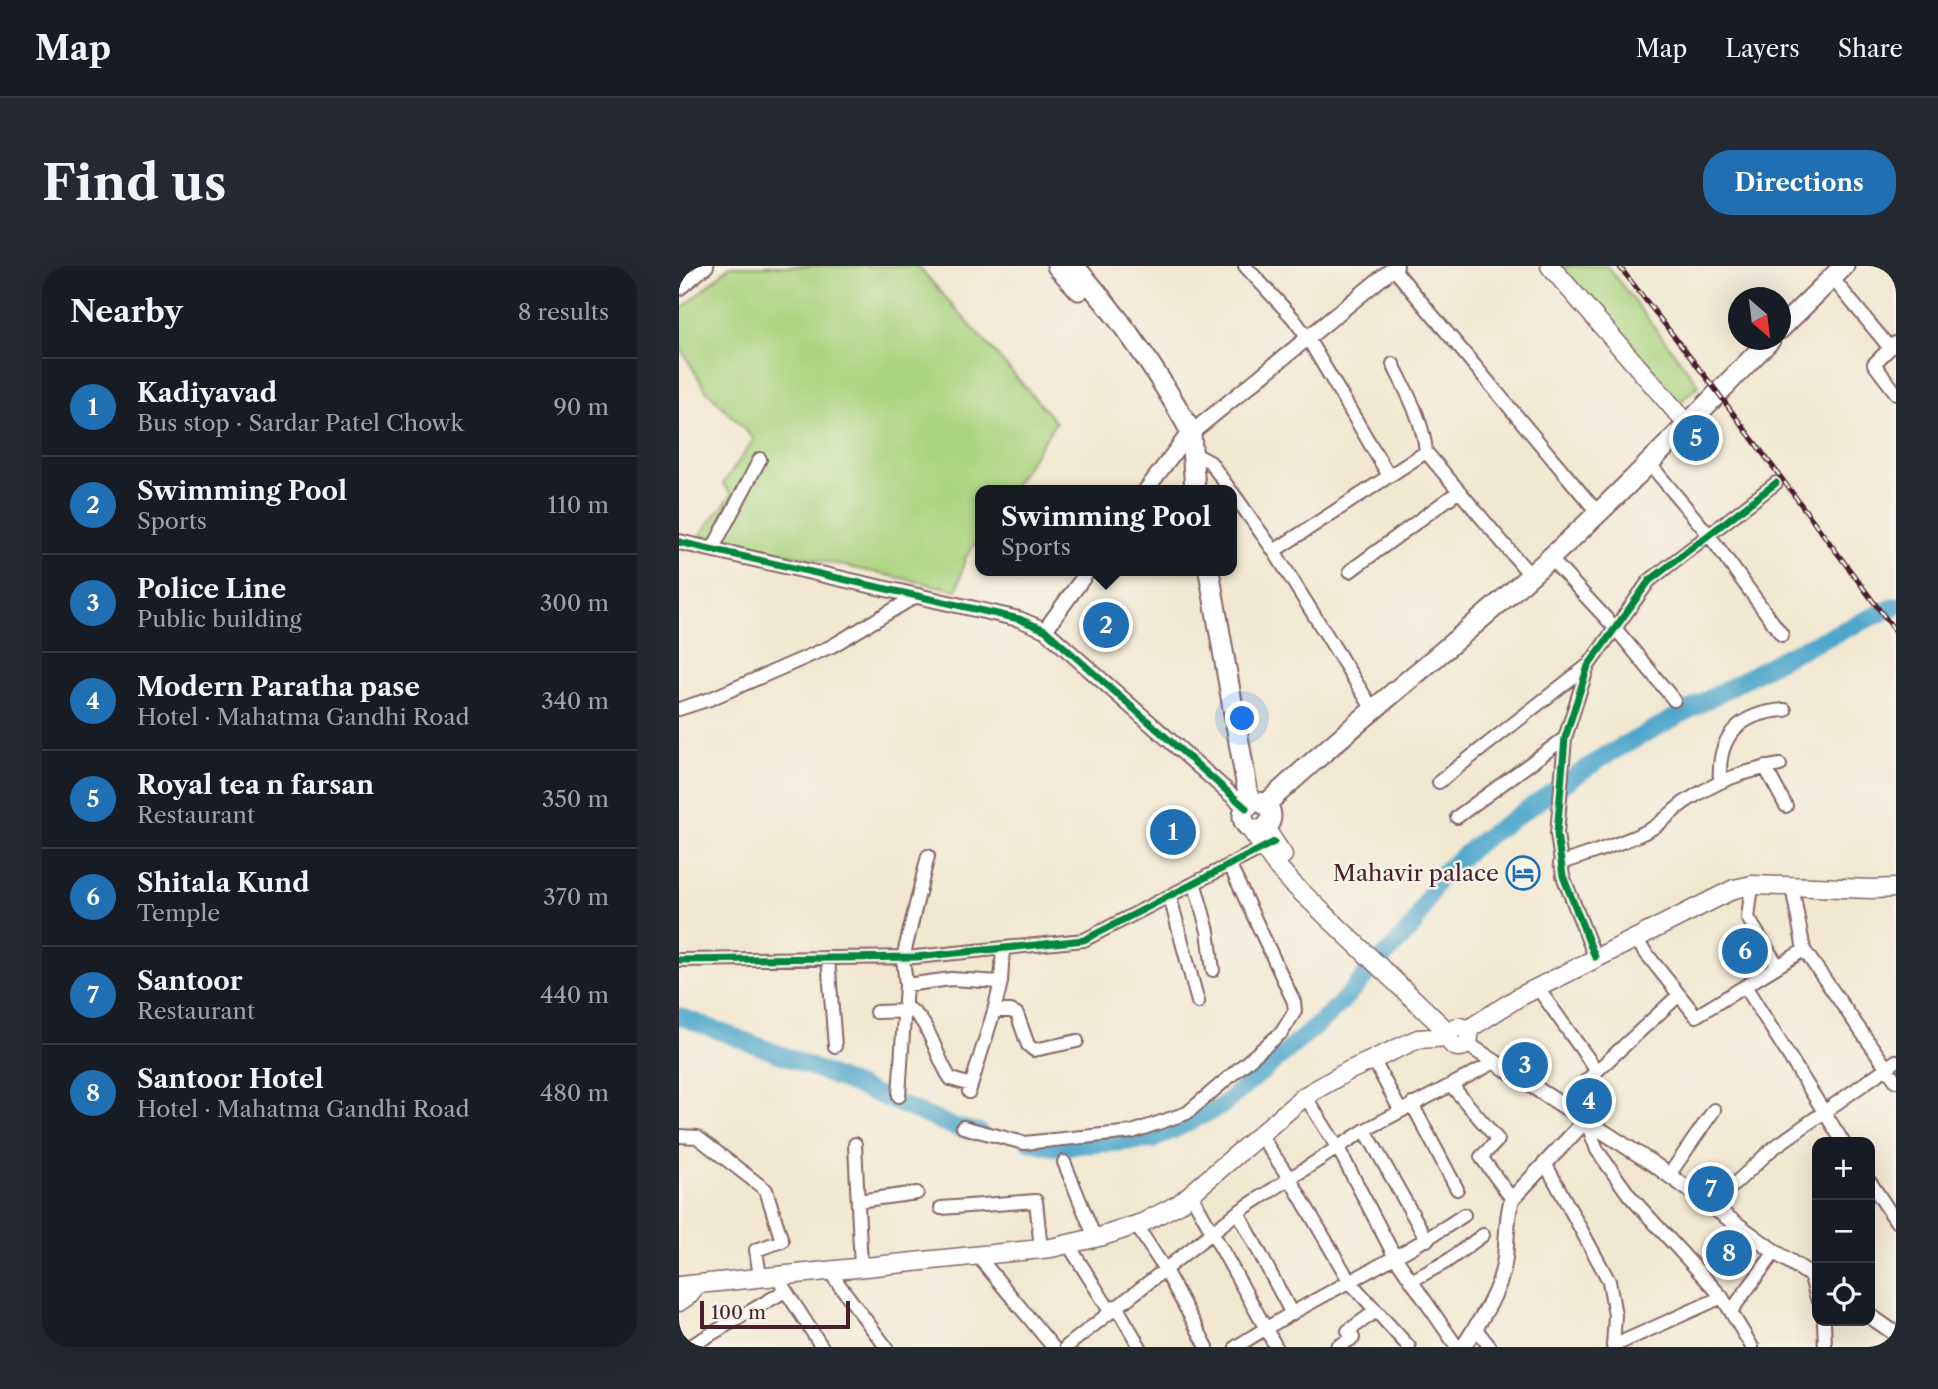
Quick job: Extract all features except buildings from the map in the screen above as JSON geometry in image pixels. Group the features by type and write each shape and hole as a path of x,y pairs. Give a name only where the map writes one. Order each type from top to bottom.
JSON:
{"main road":[{"path":"1057,266 1143,368 1191,444"},
{"path":"1075,266 1108,303 1167,389 1191,444 1195,485"},
{"path":"1550,266 1685,421"},
{"path":"1791,306 1836,270"},
{"path":"1791,317 1836,270"},
{"path":"1528,572 1550,558 1649,463 1747,350"},
{"path":"1258,821 1306,767 1528,572 1592,506 1760,350"},
{"path":"1210,576 1258,821 1298,881 1458,1034"},
{"path":"680,1295 689,1295 698,1284 774,1281 861,1267 1041,1249 1095,1238 1136,1225 1179,1204 1305,1096 1373,1059 1418,1039 1458,1034 1537,987 1734,889 1752,885 1896,888"}],"street":[{"path":"679,289 708,266"},
{"path":"1245,266 1307,337 1389,476"},
{"path":"1151,485 1191,444 1307,337 1394,267 1592,506"},
{"path":"1836,270 1893,345 1874,364 1896,393"},
{"path":"1393,364 1418,415 1425,434 1426,452 1528,572"},
{"path":"1191,444 1210,462 1227,485"},
{"path":"1274,551 1426,452"},
{"path":"712,550 760,459"},
{"path":"1649,463 1709,535 1782,635"},
{"path":"1439,782 1588,666 1649,581 1776,483"},
{"path":"1350,571 1459,491"},
{"path":"1237,499 1274,551 1373,708"},
{"path":"679,541 1019,619 1045,630 1258,821 1230,866 1084,940 903,958 679,960"},
{"path":"1550,558 1615,628 1674,700"},
{"path":"1045,630 1084,576"},
{"path":"679,709 711,699 832,646 918,595"},
{"path":"1588,666 1565,738 1557,834 1564,876 1595,957"},
{"path":"1720,782 1720,758 1733,729 1755,716 1785,710"},
{"path":"1457,817 1565,738"},
{"path":"1564,876 1653,828 1685,802 1720,782 1739,773 1780,765"},
{"path":"1765,767 1786,806"},
{"path":"899,1096 906,985 903,958 928,856"},
{"path":"963,1127 1024,1143 1132,1132 1187,1112 1273,1040 1291,1021 1295,1011 1294,1002 1230,866"},
{"path":"1195,885 1208,931 1213,971"},
{"path":"1752,885 1748,918 1778,966"},
{"path":"1793,887 1804,950 1892,1064 1896,1081"},
{"path":"1170,897 1198,1002"},
{"path":"1634,938 1696,1016 1804,950"},
{"path":"876,1012 912,1010 921,1020 951,1079 970,1088 995,1011 1001,982 1003,948"},
{"path":"828,958 835,1046"},
{"path":"906,985 951,979 1001,982"},
{"path":"1745,986 1840,1137"},
{"path":"1537,987 1597,1071"},
{"path":"1561,1104 1679,995"},
{"path":"995,1011 1011,1011 1017,1014 1028,1045 1034,1050 1077,1041"},
{"path":"1458,1034 1495,1062 1669,1175 1710,1207 1812,1276"},
{"path":"1373,1059 1400,1111"},
{"path":"1067,1347 1113,1308 1238,1212 1365,1130 1495,1062"},
{"path":"1710,1207 1772,1149 1892,1064"},
{"path":"1451,1085 1498,1140 1481,1157 1512,1199"},
{"path":"1305,1096 1338,1149 1395,1257 1457,1347"},
{"path":"1412,1104 1458,1189"},
{"path":"1669,1175 1714,1110"},
{"path":"1463,1347 1500,1280 1512,1199 1585,1120"},
{"path":"1585,1120 1597,1150 1639,1208 1722,1297 1752,1347"},
{"path":"1365,1130 1427,1240"},
{"path":"1260,1135 1290,1179 1350,1282 1409,1347"},
{"path":"679,1136 697,1137 766,1190 782,1241 756,1250 774,1281 822,1347"},
{"path":"855,1144 861,1267"},
{"path":"1064,1162 1095,1238"},
{"path":"1546,1165 1609,1281 1615,1315 1613,1347 1722,1297"},
{"path":"1875,1190 1896,1221"},
{"path":"858,1201 917,1193"},
{"path":"1191,1194 1276,1347"},
{"path":"941,1208 1036,1201 1041,1249"},
{"path":"1238,1212 1292,1314"},
{"path":"1236,1347 1265,1328 1427,1240 1464,1215"},
{"path":"1136,1225 1164,1268 1207,1347"},
{"path":"1411,1280 1446,1262 1483,1235"},
{"path":"1068,1244 1140,1347"},
{"path":"1731,1311 1775,1252"},
{"path":"977,1255 1053,1347"},
{"path":"829,1271 886,1347"},
{"path":"693,1346 774,1281"},
{"path":"1337,1347 1353,1338 1348,1331 1376,1311"},
{"path":"1875,1319 1896,1334"},
{"path":"1824,1326 1825,1347"},
{"path":"1475,1328 1490,1347"}],"green space":[{"path":"730,266 918,266 1056,422 1014,485 975,485 975,544 965,559 957,590 700,535 732,494 723,484 754,439 706,390 679,346 679,311"},
{"path":"1559,266 1607,266 1699,385 1678,404"}],"waterway":[{"path":"1030,1142 1053,1147 1153,1140 1222,1106 1328,1016 1414,925 1440,875 1482,840 1603,757 1785,657 1896,606"},
{"path":"679,1016 787,1057 954,1127 979,1132"}],"railway":[{"path":"1619,266 1712,385 1896,632"}],"cycle path":[{"path":"1595,957 1563,876 1557,834 1565,738 1588,666 1649,581 1776,483"},
{"path":"679,542 1019,619 1045,630 1246,808"},
{"path":"679,960 916,957 1084,940 1274,842"}],"place":[{"name":"Royal tea n farsan","path":"1696,438"},
{"name":"Swimming Pool","path":"1106,625"},
{"name":"Kadiyavad","path":"1173,832"},
{"name":"Mahavir palace","path":"1523,873"},
{"name":"Shitala Kund","path":"1745,951"},
{"name":"Police Line","path":"1525,1065"},
{"name":"Modern Paratha pase","path":"1589,1101"},
{"name":"Santoor","path":"1711,1189"},
{"name":"Santoor Hotel","path":"1729,1253"}]}
